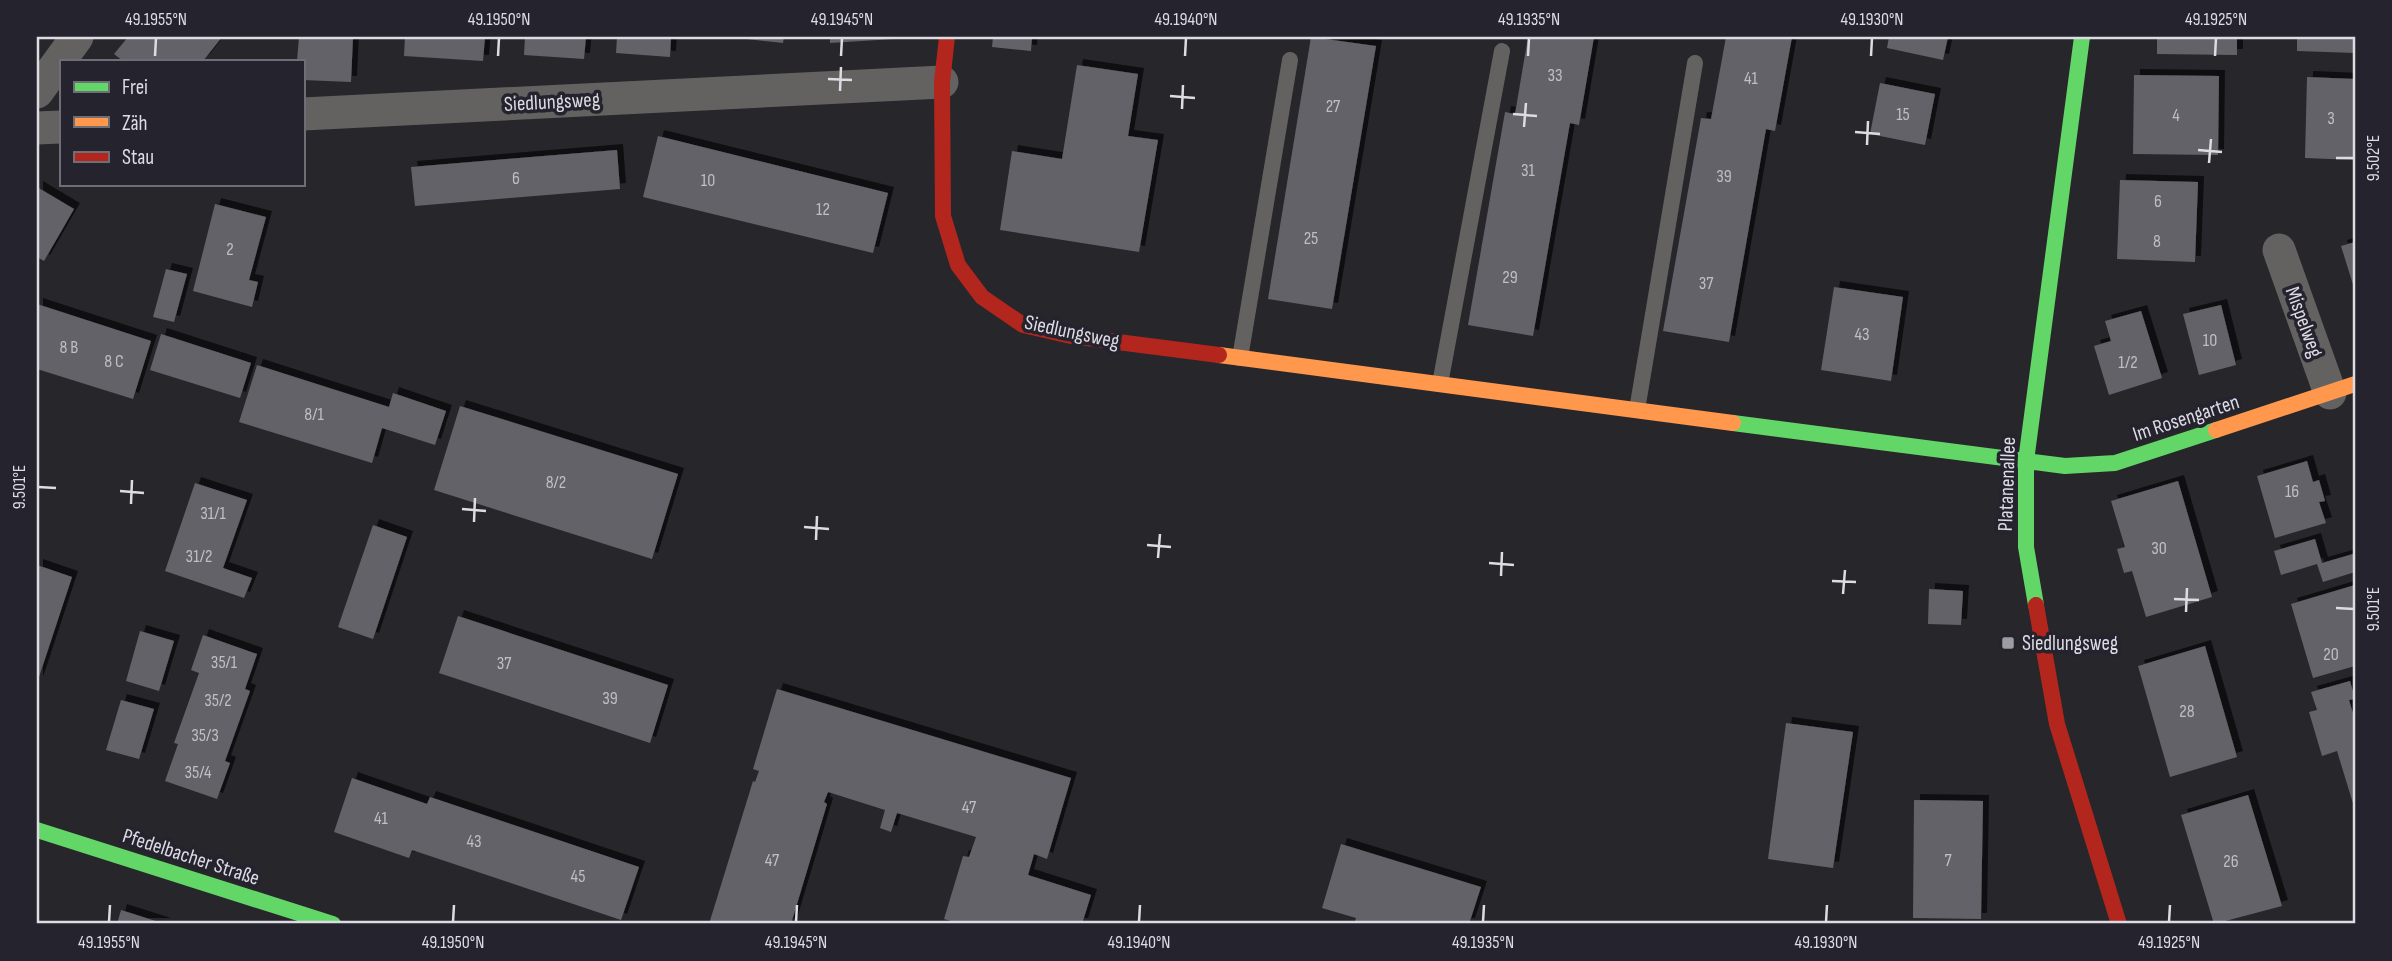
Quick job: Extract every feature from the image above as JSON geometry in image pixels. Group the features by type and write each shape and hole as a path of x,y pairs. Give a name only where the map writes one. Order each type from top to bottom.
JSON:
{"street":[{"path":"60,60 77,37"},
{"path":"942,82 947,37"},
{"name":"Platanenallee","path":"2082,37 2026,461 2026,547 2057,724 2119,924"},
{"path":"37,92 60,60"},
{"name":"Siedlungsweg","path":"304,114 942,82 943,216 958,265 982,297 1023,326 1070,336 2026,461"},
{"path":"37,128 60,127"},
{"name":"Mispelweg","path":"2279,250 2343,388"},
{"name":"Im Rosengarten","path":"2026,461 2065,466 2115,463 2343,388"},
{"name":"Pfedelbacher Straße","path":"37,831 333,924"}],"lane":[{"path":"1440,384 1502,51"},
{"path":"1240,358 1290,60"},
{"path":"1637,410 1695,63"}],"building":[{"path":"128,37 222,37 204,60 122,60 114,54"},
{"path":"299,37 353,37 351,82 304,80 304,60 297,60"},
{"path":"405,37 485,37 483,61 404,56"},
{"path":"525,37 586,37 584,59 524,55"},
{"path":"617,37 671,37 670,57 616,53"},
{"path":"729,37 784,37 783,43"},
{"path":"830,37 894,37 894,39 830,43"},
{"path":"993,37 1032,37 1031,51 992,47"},
{"path":"1311,37 1376,46 1332,309 1268,299"},
{"path":"1528,37 1594,37 1579,125 1570,123 1533,336 1468,325 1505,112 1515,114"},
{"path":"1726,37 1792,37 1775,131 1766,129 1729,342 1663,331 1701,118 1711,119"},
{"path":"1889,37 1948,37 1943,60 1887,48"},
{"path":"2157,37 2237,37 2237,55 2157,54"},
{"path":"2297,37 2355,37 2355,53 2297,51"},
{"path":"1077,65 1138,74 1128,136 1158,140 1139,252 1000,230 1012,151 1062,159"},
{"path":"2134,75 2219,76 2218,155 2133,154"},
{"path":"2307,77 2355,79 2355,160 2305,158"},
{"path":"1880,83 1935,94 1925,145 1870,134"},
{"path":"658,136 888,193 873,253 643,197"},
{"path":"617,150 620,189 415,206 411,167"},
{"path":"2120,180 2198,182 2195,262 2117,259"},
{"path":"37,187 74,209 44,261 37,257"},
{"path":"215,204 266,217 249,280 258,282 252,307 193,291"},
{"path":"2355,242 2355,291 2341,246"},
{"path":"166,269 187,274 174,322 153,317"},
{"path":"1834,287 1903,297 1891,381 1821,370"},
{"path":"37,304 151,341 133,399 37,369"},
{"path":"2221,305 2236,365 2199,375 2183,314"},
{"path":"2141,311 2162,378 2109,395 2094,346 2111,341 2105,321"},
{"path":"161,334 251,363 240,398 150,370"},
{"path":"257,365 389,407 393,393 446,411 435,445 382,428 372,463 239,422"},
{"path":"460,406 678,474 652,559 434,490"},
{"path":"2307,461 2313,482 2319,480 2325,501 2319,502 2326,523 2275,538 2257,476"},
{"path":"2178,481 2212,597 2146,617 2132,571 2124,573 2117,549 2125,547 2111,501"},
{"path":"195,483 247,500 223,568 252,578 244,598 165,571"},
{"path":"373,525 407,537 373,639 338,627"},
{"path":"2315,539 2322,563 2353,554 2355,572 2323,582 2317,564 2281,575 2274,551"},
{"path":"37,565 72,577 37,683"},
{"path":"2355,585 2355,666 2313,678 2291,604"},
{"path":"1929,589 1963,591 1961,625 1928,624"},
{"path":"458,616 668,685 650,743 439,673"},
{"path":"140,631 174,641 159,691 126,681"},
{"path":"203,635 257,654 245,689 250,691 225,761 230,763 217,799 165,781 178,744 174,743 199,673 191,670"},
{"path":"2205,646 2237,757 2170,777 2138,666"},
{"path":"2350,681 2355,699 2349,700 2355,720 2355,810 2337,751 2322,756 2309,712 2317,710 2311,692"},
{"path":"777,689 1071,778 1047,859 1034,854 1028,875 1091,895 1082,924 961,924 944,919 963,856 969,857 976,837 897,813 891,832 880,828 885,810 828,792 824,802 827,804 791,924 709,924 753,781 755,782 759,771 753,769"},
{"path":"121,700 154,709 139,759 106,750"},
{"path":"1786,723 1853,732 1833,868 1768,859"},
{"path":"352,778 427,804 430,797 639,867 621,920 412,850 409,858 334,832"},
{"path":"2248,795 2282,906 2214,924 2181,815"},
{"path":"1914,800 1983,801 1981,919 1913,918"},
{"path":"1341,844 1481,887 1469,924 1354,924 1356,918 1322,908"},
{"path":"121,910 165,924 117,924"}],"traffic: fast":[{"path":"2036,605 2026,547 2026,461 2082,37"},
{"path":"1733,423 2065,466 2115,463 2216,430"},
{"path":"37,830 333,924"}],"traffic: slow":[{"path":"1219,355 1733,423"},
{"path":"2216,430 2355,384"}],"traffic: jam":[{"path":"947,37 942,82 943,216 958,265 982,297 1023,325 1071,336 1219,355"},
{"path":"2036,605 2057,724 2119,924"}],"place":[{"name":"Siedlungsweg","path":"2008,643"}]}
